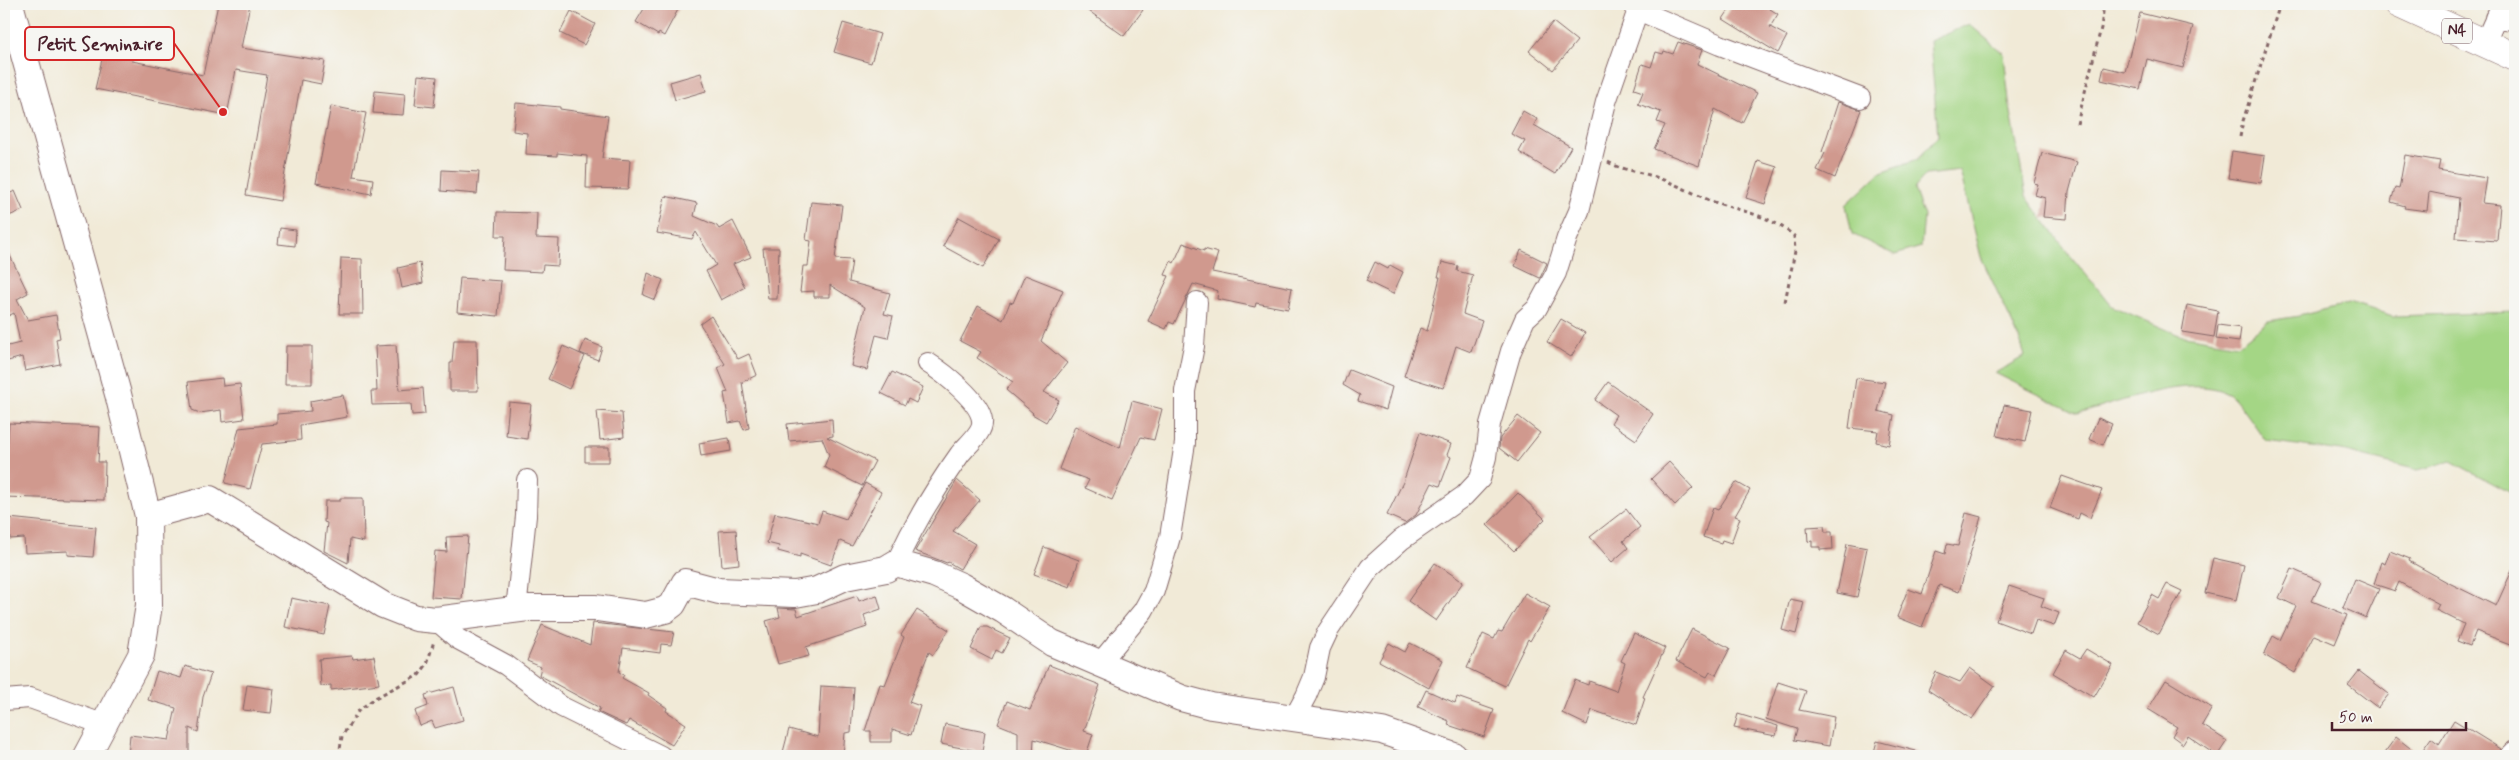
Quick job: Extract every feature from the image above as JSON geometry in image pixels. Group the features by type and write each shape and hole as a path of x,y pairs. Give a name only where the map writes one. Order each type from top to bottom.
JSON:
{"highway":[{"name":"N4","path":"2399,4 2515,57"}],"street":[{"path":"10,4 118,394 148,516 148,605 146,632 141,655 102,724 87,756"},
{"path":"1294,718 1314,677 1320,648 1328,631 1370,568 1402,540 1464,496 1480,479 1486,457 1490,424 1511,351 1525,319 1537,308 1556,274 1567,238 1579,211 1606,102 1639,7 1720,45 1860,98"},
{"path":"2484,44 2498,11 2515,20"},
{"path":"1096,664 1106,657 1143,611 1154,591 1170,537 1185,443 1185,390 1194,346 1197,302"},
{"path":"148,516 210,498 383,605 416,618 436,620 516,610 596,608 646,615 665,610 672,604 685,582 720,591 795,594 817,590 845,577 886,569 896,563 925,505 961,453 982,427 982,419 975,403 940,371 928,363"},
{"path":"516,610 527,500 527,480"},
{"path":"896,563 934,574 961,586 1003,610 1052,643 1096,664 1181,698 1211,706 1382,731 1454,756"},
{"path":"436,620 458,639 506,665 562,707 661,756"},
{"path":"4,700 30,698 102,724"},
{"path":"2510,756 2515,751"}],"path":[{"path":"2077,124 2101,28 2104,4"},
{"path":"2240,137 2243,121 2280,4"},
{"path":"1594,151 1619,167 1653,176 1710,200 1749,211 1785,228 1794,236 1795,251 1785,302"},
{"path":"339,756 342,736 359,710 375,698 419,675 427,664 434,640 436,620"}],"green space":[{"path":"1969,24 2004,54 2009,101 2026,196 2069,254 2112,306 2179,335 2238,345 2268,321 2299,316 2351,303 2394,316 2515,312 2515,495 2451,461 2418,470 2342,451 2266,441 2232,396 2211,388 2173,388 2078,414 1995,373 2025,356 2019,338 1981,257 1960,171 1926,175 1914,189 1924,216 1921,247 1895,255 1852,234 1846,205 1881,172 1918,159 1938,136 1930,41"}],"building":[{"path":"218,4 250,4 241,48 325,61 321,84 301,80 280,201 246,195 267,75 236,70 227,115 95,89 108,34 137,41 132,61 203,75"},
{"path":"647,4 681,4 664,36 659,33 658,35 636,22"},
{"path":"1079,4 1135,4 1143,10 1124,36"},
{"path":"1733,4 1762,4 1778,14 1770,27 1787,36 1778,53 1723,19"},
{"path":"571,11 595,24 584,45 560,33"},
{"path":"2140,13 2193,26 2183,68 2147,59 2140,89 2101,80 2104,67 2125,72"},
{"path":"1553,22 1577,41 1553,70 1529,51"},
{"path":"843,23 880,34 871,63 834,52"},
{"path":"1678,42 1702,50 1697,64 1757,93 1742,123 1715,109 1699,166 1654,149 1665,125 1657,122 1661,112 1638,104 1643,92 1634,89 1642,64 1651,67 1656,52 1663,54 1664,51 1673,54"},
{"path":"701,73 706,91 675,100 670,82"},
{"path":"418,75 437,77 434,107 415,105"},
{"path":"375,91 405,94 403,115 373,113"},
{"path":"1838,102 1861,110 1835,178 1817,170 1825,153 1822,152"},
{"path":"516,103 560,107 560,109 608,116 602,158 630,160 628,189 586,188 587,156 557,153 557,156 526,154 527,133 513,131"},
{"path":"331,106 366,113 353,176 373,179 371,194 316,183"},
{"path":"1523,111 1537,119 1534,125 1571,147 1555,174 1519,152 1525,141 1511,134"},
{"path":"2232,151 2265,156 2261,183 2228,178"},
{"path":"2042,153 2077,162 2069,192 2067,219 2043,217 2045,198 2035,195 2038,184 2034,183"},
{"path":"2405,155 2440,161 2438,170 2486,178 2482,203 2500,205 2497,241 2456,238 2459,198 2429,192 2427,211 2404,208 2405,206 2391,202 2395,188 2399,189"},
{"path":"1758,161 1777,167 1765,204 1746,198"},
{"path":"442,170 479,172 477,194 441,191"},
{"path":"15,191 23,210 4,218 4,196"},
{"path":"665,196 697,203 694,216 717,226 719,229 733,221 751,257 733,264 745,287 721,300 706,271 716,265 696,232 692,239 657,233"},
{"path":"811,202 842,205 835,259 852,260 849,282 890,293 884,314 893,316 888,338 876,335 867,370 851,366 865,307 830,285 830,297 814,297 814,291 800,292 803,266 808,266 811,241 806,240"},
{"path":"497,212 537,213 536,238 559,239 558,266 543,265 542,272 503,270 505,236 496,236"},
{"path":"959,217 999,239 983,268 943,246"},
{"path":"280,228 296,230 295,246 278,244"},
{"path":"4,243 28,293 17,299 28,320 56,315 60,338 56,339 60,364 25,371 22,357 8,361 4,347 20,343 14,313 4,318"},
{"path":"1183,243 1204,251 1204,249 1218,253 1212,272 1292,288 1288,309 1256,303 1255,307 1217,299 1218,291 1193,284 1174,324 1169,322 1166,329 1148,321 1169,276 1165,275 1171,261 1174,263"},
{"path":"763,248 779,248 777,299 768,299"},
{"path":"1521,250 1547,263 1540,278 1515,266"},
{"path":"341,258 362,259 363,314 339,314"},
{"path":"1375,262 1388,269 1390,265 1403,272 1393,294 1366,281"},
{"path":"1442,262 1458,266 1457,271 1473,275 1463,314 1482,321 1471,352 1456,346 1443,388 1404,376 1420,328 1427,331"},
{"path":"420,263 423,283 402,288 398,268"},
{"path":"648,273 663,280 655,300 643,295"},
{"path":"1025,275 1063,290 1041,341 1067,363 1044,392 1059,400 1046,422 1032,414 1006,390 1013,382 977,358 981,352 960,341 978,306 1003,320 1010,302 1013,303"},
{"path":"460,278 501,281 498,316 457,312"},
{"path":"2187,305 2218,311 2214,337 2182,332"},
{"path":"711,316 738,359 749,354 757,375 742,382 749,428 744,430 740,421 729,423 724,393 728,392 718,368 725,364 700,324"},
{"path":"1561,319 1585,333 1571,357 1547,342"},
{"path":"2218,325 2241,328 2239,342 2216,339"},
{"path":"454,340 477,340 478,391 450,391 450,363 452,363"},
{"path":"585,340 602,347 598,360 580,353"},
{"path":"396,345 399,390 423,388 425,414 412,415 411,404 372,405 371,391 377,391 375,346"},
{"path":"286,346 312,346 312,384 285,384"},
{"path":"563,346 585,356 569,389 548,379"},
{"path":"1349,370 1392,387 1386,410 1358,401 1360,395 1343,385"},
{"path":"892,372 923,387 916,403 908,399 905,405 881,393"},
{"path":"222,378 223,386 240,384 244,419 222,422 221,410 200,413 192,410 188,382"},
{"path":"1856,378 1885,382 1878,411 1894,415 1889,445 1876,442 1878,431 1849,428"},
{"path":"1608,382 1653,414 1636,440 1611,423 1616,415 1595,400"},
{"path":"343,395 347,417 300,425 301,440 262,444 250,489 225,483 239,428 277,424 277,414 311,411 310,401"},
{"path":"1132,401 1162,409 1154,440 1141,437 1112,500 1085,488 1089,480 1059,469 1075,426 1120,448"},
{"path":"509,402 531,404 527,439 506,436"},
{"path":"2004,405 2032,410 2025,442 1997,436"},
{"path":"597,411 622,413 624,437 600,440"},
{"path":"1518,416 1540,433 1517,462 1499,448 1500,438"},
{"path":"2098,418 2112,424 2103,445 2089,439"},
{"path":"832,419 833,436 827,437 875,461 862,486 824,467 829,455 822,438 789,441 787,424"},
{"path":"9,423 100,427 98,462 105,462 104,500 4,497"},
{"path":"1420,432 1451,444 1447,455 1451,457 1440,486 1432,483 1416,515 1405,523 1387,515 1404,480"},
{"path":"729,438 731,451 701,456 699,443"},
{"path":"585,447 609,447 609,462 585,462"},
{"path":"1669,462 1693,488 1675,505 1651,479"},
{"path":"2062,476 2102,490 2090,518 2080,513 2078,519 2050,508"},
{"path":"957,480 980,500 953,531 975,544 960,569 948,562 915,551"},
{"path":"1736,482 1750,490 1735,516 1740,518 1731,543 1722,540 1721,543 1703,537 1713,508 1718,510"},
{"path":"865,483 881,492 852,546 840,541 831,565 800,554 800,557 778,551 779,546 767,543 775,513 818,523 822,511 846,519"},
{"path":"1518,493 1545,519 1514,551 1487,525"},
{"path":"340,498 363,498 364,542 350,539 348,563 324,551 327,523 324,522 325,501 340,501"},
{"path":"1626,509 1640,527 1623,541 1628,548 1612,562 1590,537"},
{"path":"1966,513 1981,517 1959,592 1939,585 1922,627 1897,617 1908,589 1922,594 1936,551 1945,554 1947,544 1958,546"},
{"path":"9,518 96,527 93,557 68,555 68,551 25,553 24,538 10,539"},
{"path":"1824,526 1825,532 1832,532 1833,549 1820,550 1820,547 1812,547 1812,541 1808,542 1807,527"},
{"path":"736,530 739,564 722,566 719,531"},
{"path":"468,536 462,599 431,597 435,551 447,552 446,537"},
{"path":"1847,544 1867,548 1857,597 1837,593"},
{"path":"1044,547 1079,560 1070,587 1034,574"},
{"path":"2390,551 2410,559 2409,561 2447,582 2496,606 2515,564 2515,646 2476,631 2470,646 2457,641 2464,624 2436,610 2439,604 2399,582 2395,591 2374,584 2381,562 2385,564"},
{"path":"2213,558 2244,565 2236,600 2205,593"},
{"path":"1435,563 1463,582 1436,621 1408,601"},
{"path":"2292,569 2321,582 2312,601 2347,615 2335,644 2314,635 2295,673 2264,655 2273,636 2280,640 2296,606 2279,598"},
{"path":"2355,579 2379,589 2366,618 2343,608"},
{"path":"2167,584 2182,591 2159,634 2137,622 2152,595 2159,599"},
{"path":"2009,586 2044,598 2041,606 2059,613 2054,626 2036,620 2031,634 1996,621"},
{"path":"1525,593 1550,607 1530,641 1528,639 1505,686 1467,668 1483,634 1494,639 1498,631 1502,632"},
{"path":"877,595 881,609 864,615 867,627 806,647 809,656 778,664 766,621 780,617 778,608 796,609 798,616 857,596 859,601"},
{"path":"291,598 330,606 324,635 285,627"},
{"path":"1790,599 1804,602 1796,634 1782,630"},
{"path":"917,610 949,630 933,655 929,652 909,702 920,706 911,735 892,729 892,742 871,742 871,731 865,731 880,684 885,685 904,637 901,635"},
{"path":"593,623 674,632 671,645 661,644 660,653 623,648 619,672 624,675 622,678 649,693 648,695 667,708 666,711 686,724 672,745 629,720 626,725 598,712 600,708 539,675 541,667 527,661 542,625 590,645"},
{"path":"981,627 987,627 1010,638 1002,653 996,650 992,660 971,649"},
{"path":"1692,629 1730,648 1716,675 1710,672 1707,677 1676,661"},
{"path":"1634,633 1665,648 1643,697 1645,698 1636,725 1592,710 1587,725 1562,713 1575,680 1588,685 1589,681 1616,691 1625,663 1621,661"},
{"path":"1389,643 1405,652 1410,643 1443,660 1429,688 1379,661"},
{"path":"2086,649 2113,665 2094,697 2053,673 2066,650 2080,658"},
{"path":"352,656 353,659 374,656 379,684 331,690 331,685 321,686 319,659"},
{"path":"1049,665 1100,685 1084,731 1093,734 1086,755 1034,739 1033,756 1018,756 1018,732 998,724 1007,701 1030,710"},
{"path":"185,666 211,674 203,697 198,732 189,728 189,756 128,756 130,735 169,740 176,708 148,700 157,671 181,678"},
{"path":"1970,668 1995,686 1972,719 1928,690 1936,672 1960,682"},
{"path":"2359,671 2389,694 2378,708 2348,685"},
{"path":"2166,680 2212,708 2202,725 2227,741 2217,756 2188,736 2183,744 2172,736 2177,727 2148,709"},
{"path":"1778,682 1806,691 1799,710 1834,717 1829,746 1794,740 1797,729 1766,719"},
{"path":"247,685 274,689 271,713 243,710"},
{"path":"821,686 854,688 851,732 845,733 843,756 782,756 789,729 818,737"},
{"path":"454,687 463,720 435,728 432,721 420,726 415,711 428,706 425,695"},
{"path":"1426,690 1455,703 1457,697 1494,710 1484,737 1448,725 1449,721 1418,707"},
{"path":"1738,714 1778,726 1776,736 1734,728"},
{"path":"2454,720 2501,749 2498,756 2382,756 2396,737 2419,755 2431,738 2439,744"},
{"path":"945,724 985,732 982,752 941,744"},
{"path":"1877,741 1916,751 1916,756 1873,756"}],"place":[{"name":"Petit Seminaire","path":"223,112"}]}
